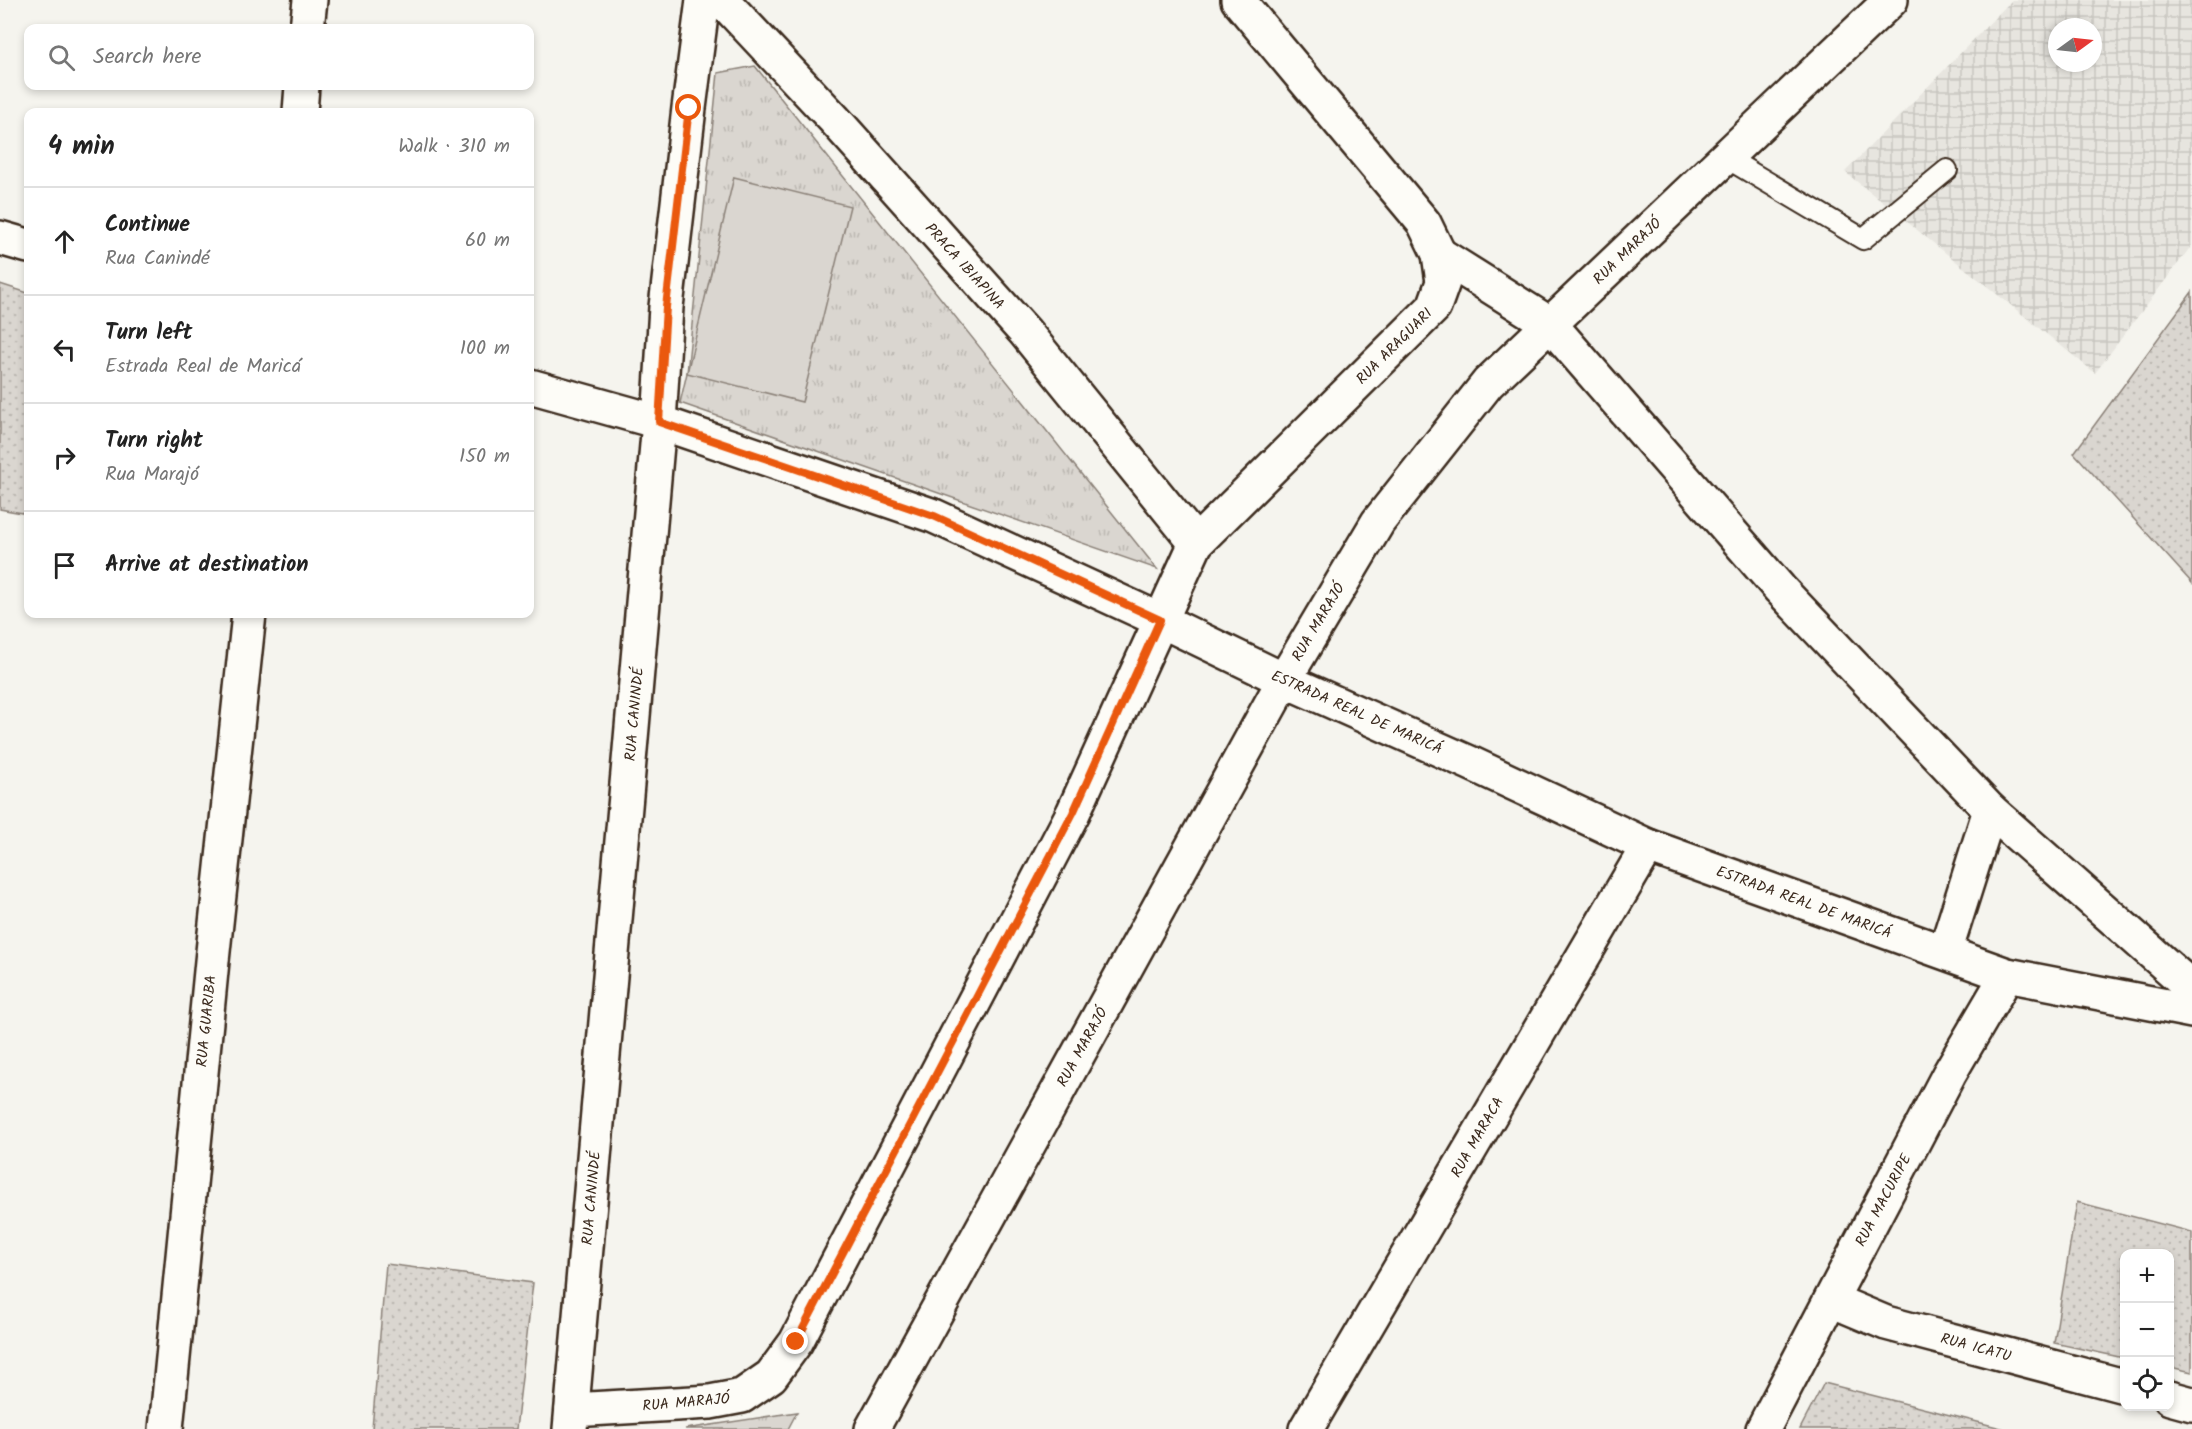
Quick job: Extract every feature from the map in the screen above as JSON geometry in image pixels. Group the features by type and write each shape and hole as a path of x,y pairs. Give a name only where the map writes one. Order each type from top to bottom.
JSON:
{"street":[{"path":"307,24 310,0"},
{"name":"RUA CANINDÉ","path":"571,1419 659,422 668,295 703,0"},
{"name":"PRACA IBIAPINA","path":"722,0 834,119 1025,332 1196,543"},
{"name":"RUA ARAGUARI","path":"1160,620 1196,543 1434,307 1443,282 1439,254 1424,223 1238,0"},
{"name":"RUA MARAJÓ","path":"873,1429 1284,680 1378,522 1488,383 1891,0"},
{"path":"300,108 302,90"},
{"path":"0,238 24,245"},
{"path":"1439,254 1550,324 1780,589 1990,810 2192,988"},
{"name":"ESTRADA REAL DE MARICÁ","path":"534,387 659,422 934,516 1284,680 1470,763 1647,846 2007,975 2192,1011"},
{"name":"RUA GUARIBA","path":"166,1429 249,618"},
{"name":"RUA MARAJÓ","path":"571,1419 742,1396 771,1376 796,1342 1073,813 1160,620"},
{"path":"1944,952 1990,810"},
{"name":"RUA MARACA","path":"1306,1429 1647,846"},
{"name":"RUA MACURIPE","path":"1763,1429 1949,1074 2007,975"},
{"name":"RUA ICATU","path":"1831,1300 1886,1323 2120,1385"},
{"path":"2174,1399 2192,1404"}],"lane":[{"path":"1725,157 1863,239 1947,170"}],"shaded area":[{"path":"2012,0 2192,0 2192,245 2095,373 1845,172"}],"green space":[{"path":"755,66 1157,569 680,403 687,373 718,73"},
{"path":"734,177 850,206 802,402 687,373"},
{"path":"0,284 24,292 24,513 0,509"},
{"path":"2192,292 2192,583 2074,453"},
{"path":"2077,1202 2192,1232 2192,1372 2174,1368 2174,1249 2120,1249 2120,1357 2054,1343"},
{"path":"386,1264 533,1283 516,1429 372,1429"},
{"path":"1824,1383 2005,1429 1800,1429"},
{"path":"797,1412 788,1429 685,1429"}],"route":[{"path":"689,108 666,307 659,422 934,516 1160,620 1073,813 796,1342"}]}
